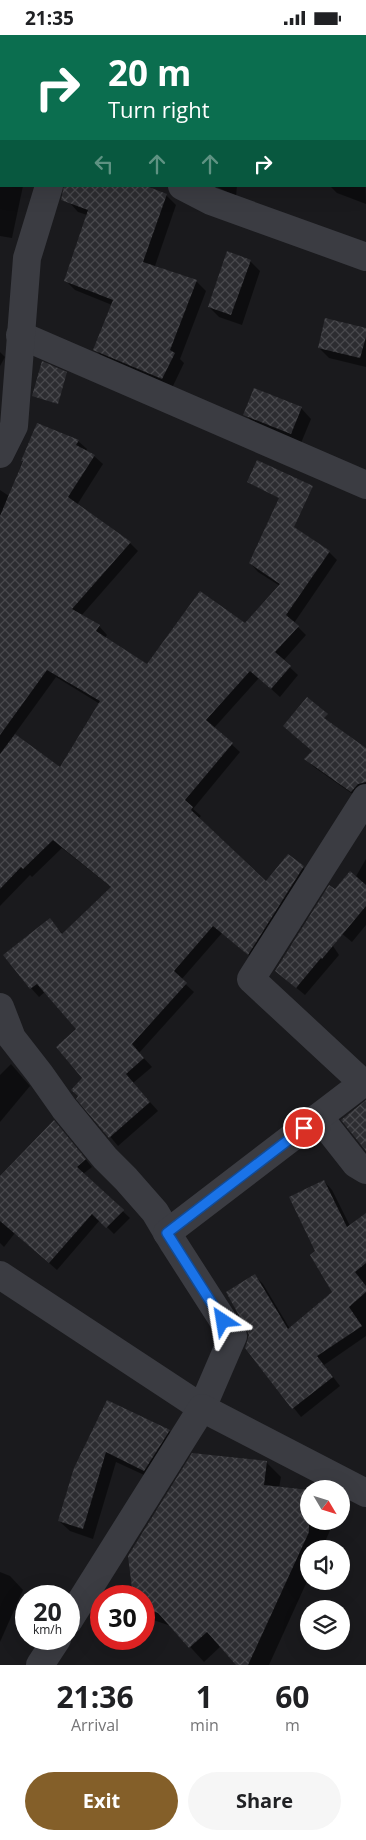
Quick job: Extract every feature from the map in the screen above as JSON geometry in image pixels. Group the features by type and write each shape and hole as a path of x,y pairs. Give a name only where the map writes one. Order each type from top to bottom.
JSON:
{"street":[{"path":"0,454 14,426 27,258 49,187"},
{"path":"184,187 211,201 366,257"},
{"path":"20,335 366,485"},
{"path":"167,1233 363,1083 251,979 366,798"},
{"path":"0,1007 12,1038 64,1109 104,1158 155,1211 233,1336 202,1408 80,1602"},
{"path":"319,1117 356,1164 366,1171"},
{"path":"0,1275 202,1408 366,1493"},
{"path":"40,1665 50,1650"}],"building":[{"path":"64,187 149,187 167,194 143,262 197,280 170,350 175,353 162,379 93,350 113,300 64,281 88,210 61,200"},
{"path":"227,251 251,260 231,315 208,307"},
{"path":"325,318 366,328 366,337 360,358 318,348"},
{"path":"42,361 67,372 58,404 32,396"},
{"path":"254,388 302,407 291,434 243,415"},
{"path":"37,423 79,440 76,445 95,455 68,497 131,542 72,609 100,625 96,631 147,664 200,591 245,623 280,584 249,563 279,498 247,482 257,460 313,486 294,527 330,551 286,615 299,626 275,652 291,666 271,689 250,671 206,720 233,743 185,800 193,807 191,810 266,881 288,854 304,866 248,955 213,926 174,971 187,983 132,1044 144,1058 126,1074 150,1102 109,1138 76,1099 78,1096 71,1090 82,1078 56,1047 76,1029 37,984 30,989 3,955 50,918 62,934 111,887 53,840 23,869 21,867 0,889 0,754 15,734 60,767 100,701 47,670 0,735 0,516"},
{"path":"307,697 328,714 324,718 366,748 366,782 358,784 351,792 304,759 312,751 283,726"},
{"path":"350,871 366,885 366,906 296,988 275,971 329,885 335,889"},
{"path":"366,1100 366,1151 341,1120"},
{"path":"54,1120 86,1159 77,1167 124,1210 106,1228 92,1214 49,1263 0,1221 0,1176"},
{"path":"324,1180 347,1227 366,1213 366,1263 355,1272 366,1286 366,1292 349,1307 362,1326 317,1356 333,1377 292,1409 245,1348 249,1335 226,1292 255,1274 288,1329 332,1292 310,1255 315,1251 289,1197"},
{"path":"107,1400 170,1430 144,1471 106,1452 83,1529 58,1521 74,1468"},
{"path":"192,1453 267,1461 264,1485 300,1489 300,1530 309,1530 309,1532 305,1540 300,1540 300,1552 248,1665 236,1665 207,1632 189,1648 155,1612 155,1585 132,1585 128,1556"}],"route":[{"path":"223,1321 167,1233 304,1128"}]}
